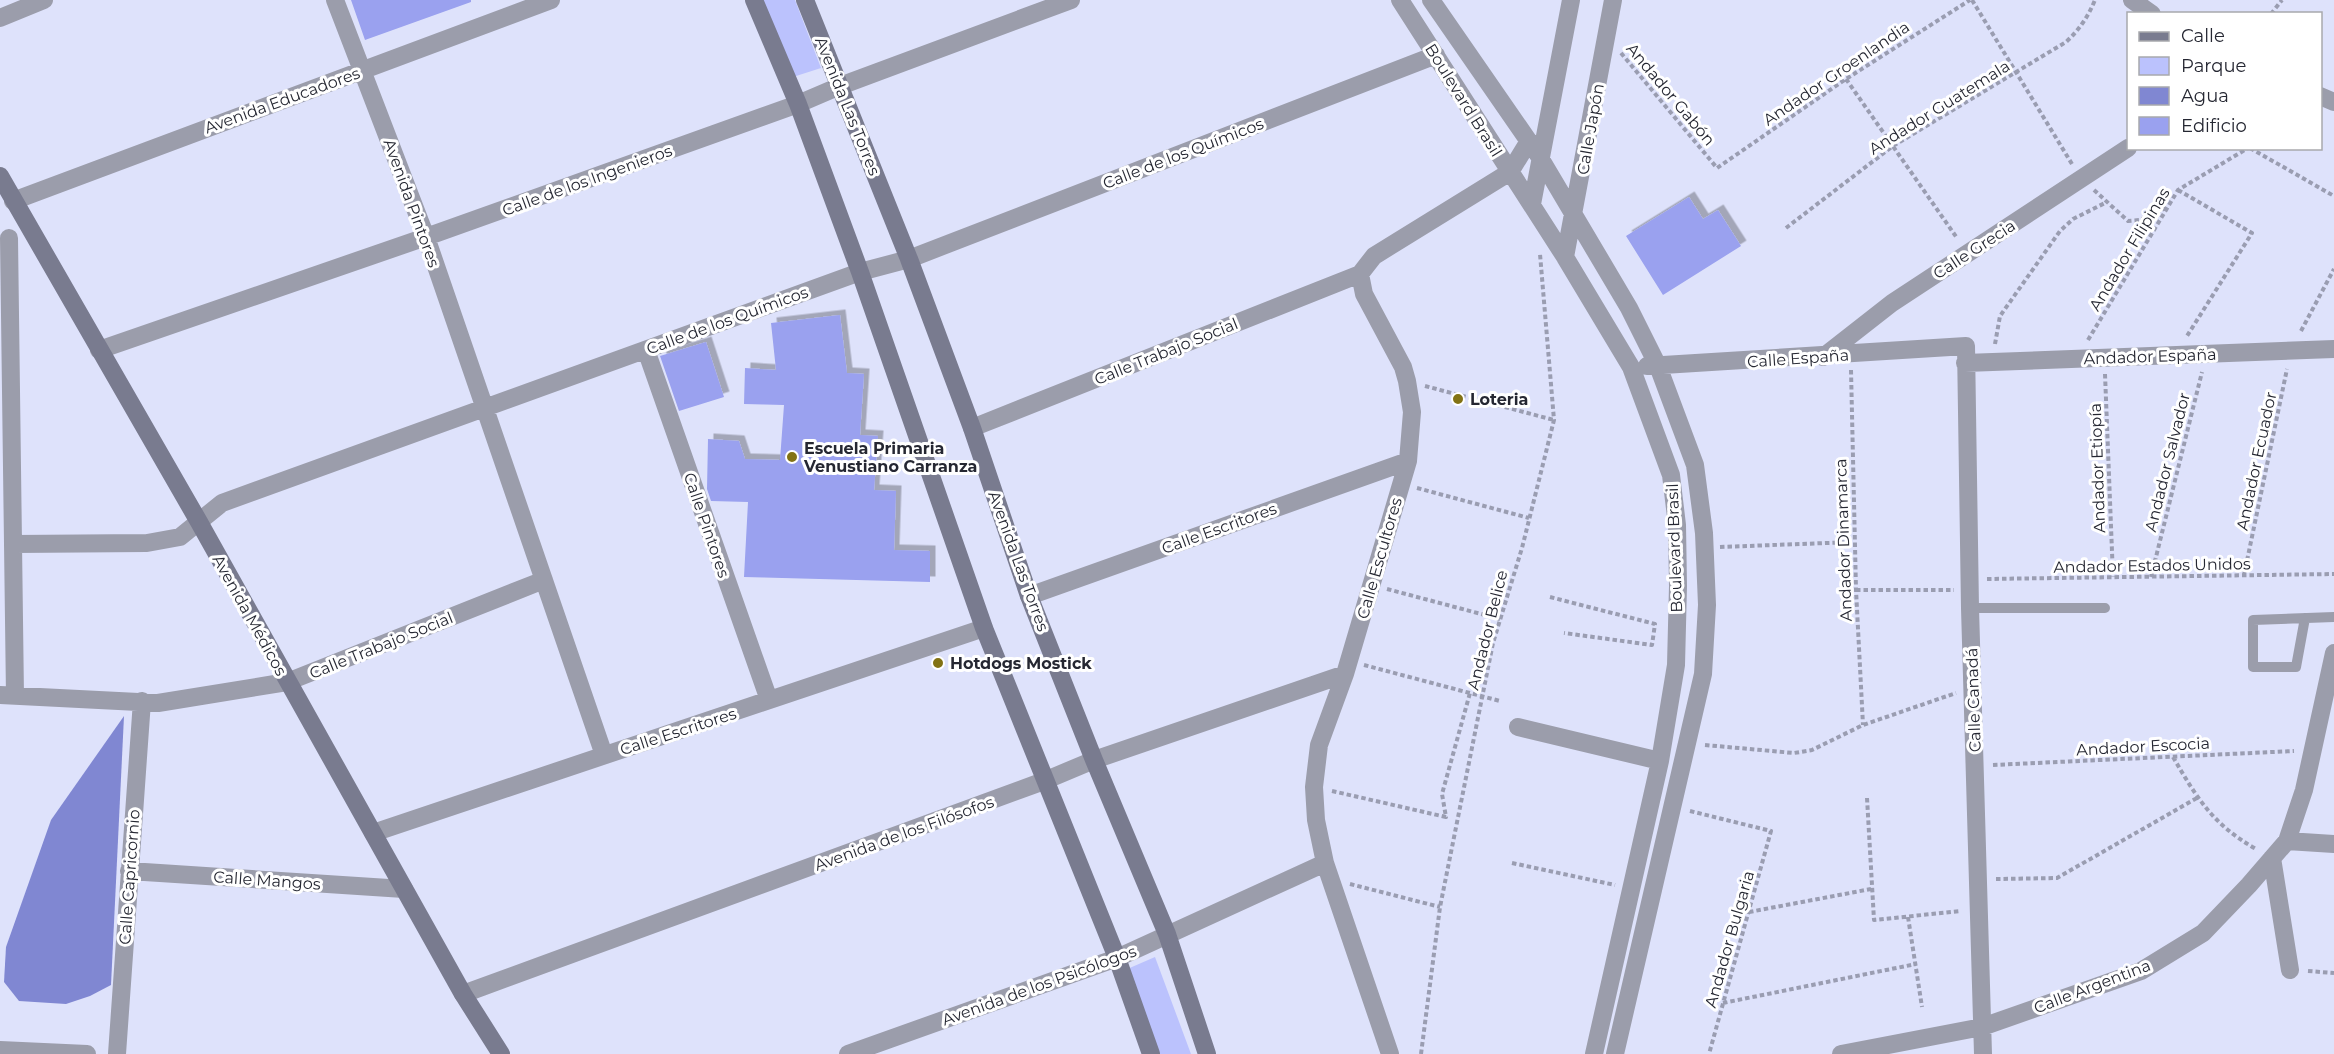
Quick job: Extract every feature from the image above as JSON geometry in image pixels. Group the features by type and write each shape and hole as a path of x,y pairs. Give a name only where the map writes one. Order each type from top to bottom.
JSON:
{"main road":[{"path":"754,0 798,104 860,272 984,628 1044,782 1117,958 1151,1054"},
{"name":"Avenida Las Torres","path":"805,0 909,259 972,428 1029,596 1094,760 1167,934 1207,1054"},
{"name":"Avenida Médicos","path":"0,176 199,522 463,994 501,1054"}],"street":[{"path":"0,18 44,0"},
{"name":"Avenida Pintores","path":"334,0 426,237 484,409"},
{"name":"Avenida Educadores","path":"13,201 551,0"},
{"name":"Calle de los Ingenieros","path":"99,350 426,237 798,104 840,86 1071,0"},
{"name":"Boulevard Brasil","path":"1400,0 1532,204 1630,367 1671,475 1677,525 1676,665 1660,761 1594,1054"},
{"name":"Boulevard Brasil","path":"1431,0 1534,148 1629,308 1658,366 1695,465 1704,548 1707,605 1703,674 1615,1054"},
{"path":"1532,204 1534,148 1571,0"},
{"name":"Calle Japón","path":"1565,257 1613,0"},
{"path":"2132,0 2149,12"},
{"name":"Calle de los Químicos","path":"14,544 147,543 180,537 222,503 860,272 909,259 1436,55"},
{"path":"1360,274 1374,256 1510,172 1534,148"},
{"name":"Calle Grecia","path":"1823,357 1892,303 2127,148"},
{"path":"7,696 14,544 5,238 36,239"},
{"name":"Calle Escultores","path":"1360,274 1364,294 1407,381 1412,412 1408,460 1347,667 1319,745 1314,787 1316,820 1327,871 1390,1054"},
{"name":"Calle Trabajo Social","path":"972,428 1360,274"},
{"name":"Calle Pintores","path":"646,350 769,700"},
{"name":"Andador España","path":"1965,355 1993,362 2334,350"},
{"name":"Calle España","path":"1630,367 1850,354 1965,355"},
{"name":"Calle Canadá","path":"1965,355 1983,1054"},
{"path":"484,409 604,755"},
{"name":"Calle Escritores","path":"1029,596 1408,460"},
{"name":"Calle Trabajo Social","path":"7,696 158,703 287,682 544,580"},
{"name":"Calle Escritores","path":"373,833 984,628"},
{"name":"Calle Argentina","path":"1840,1054 1983,1027 2141,971 2203,933 2287,841 2304,790 2334,653"},
{"name":"Avenida de los Filósofos","path":"463,994 1044,782 1094,760 1347,667"},
{"name":"Calle Capricornio","path":"117,1054 142,701"},
{"path":"1518,727 1660,761"},
{"path":"2287,841 2334,844"},
{"path":"2272,858 2290,970"},
{"name":"Avenida de los Psicólogos","path":"848,1054 1117,958 1167,934 1327,871"},
{"name":"Calle Mangos","path":"129,872 404,889"},
{"path":"0,1050 87,1054"}],"lane":[{"path":"1970,592 2105,608"},
{"path":"2305,618 2296,667 2253,667 2253,620 2305,618 2334,617"}],"path":[{"path":"1971,0 2081,179 2128,222 2140,220 2168,207"},
{"name":"Andador Groenlandia","path":"1717,168 1846,79 1971,0"},
{"name":"Andador Guatemala","path":"1786,228 1893,146 2066,42 2078,31 2090,13 2095,0"},
{"path":"2273,12 2282,0"},
{"name":"Andador Gabón","path":"1606,36 1717,168"},
{"path":"1846,79 1967,253"},
{"name":"Andador Filipinas","path":"2077,359 2178,190 2246,150"},
{"path":"2253,150 2334,196"},
{"path":"2175,355 2252,233 2178,190"},
{"path":"1993,362 2000,316 2060,231 2073,219 2107,202"},
{"name":"Andador Belice","path":"1421,1054 1440,907 1493,643 1554,420 1540,247"},
{"name":"Andador Ecuador","path":"2244,575 2290,351 2334,268"},
{"name":"Andador Dinamarca","path":"1850,354 1854,542 1863,725"},
{"name":"Andador Salvador","path":"2151,577 2207,354"},
{"name":"Andador Etiopía","path":"2105,358 2113,577"},
{"path":"1407,381 1554,420"},
{"path":"1401,483 1529,518"},
{"path":"1704,548 1854,542"},
{"name":"Andador Estados Unidos","path":"1856,590 1970,592 2113,577 2334,574"},
{"path":"1371,585 1500,619"},
{"path":"1550,597 1655,624 1652,645 1564,633"},
{"path":"1347,667 1500,701"},
{"path":"1687,744 1794,753 1812,750 1863,725 1972,688"},
{"path":"1314,787 1446,817 1442,794 1470,693"},
{"name":"Andador Escocia","path":"1974,766 2313,750"},
{"path":"2173,757 2208,812 2242,841 2272,858"},
{"path":"1867,798 1874,920 1979,910"},
{"path":"1977,879 2057,878 2197,798"},
{"name":"Andador Bulgaria","path":"1672,806 1771,831 1709,1054"},
{"path":"1512,863 1631,888"},
{"path":"1327,871 1440,907"},
{"path":"1749,912 1871,889"},
{"path":"1908,917 1922,1007"},
{"path":"1723,1003 1916,964"},
{"path":"2290,970 2334,973"}],"green space":[{"path":"763,0 795,0 821,68 793,77"},
{"path":"1155,957 1191,1054 1158,1054 1125,970"}],"water":[{"path":"124,716 111,985 90,996 66,1004 19,1001 4,982 6,947 51,820"}],"building":[{"path":"351,0 471,0 471,2 365,40"},
{"path":"1689,197 1703,219 1718,210 1741,246 1663,295 1626,236"},
{"path":"840,315 847,373 864,374 860,435 878,436 874,490 896,491 894,550 930,551 930,582 744,577 748,502 711,501 707,489 708,439 739,441 745,459 780,460 784,405 744,404 745,368 776,370 771,323"},
{"path":"706,342 724,397 679,411 660,356"}],"place":[{"name":"Loteria","path":"1458,399"},
{"name":"Escuela Primaria Venustiano Carranza","path":"792,457"},
{"name":"Hotdogs Mostick","path":"938,663"}]}
